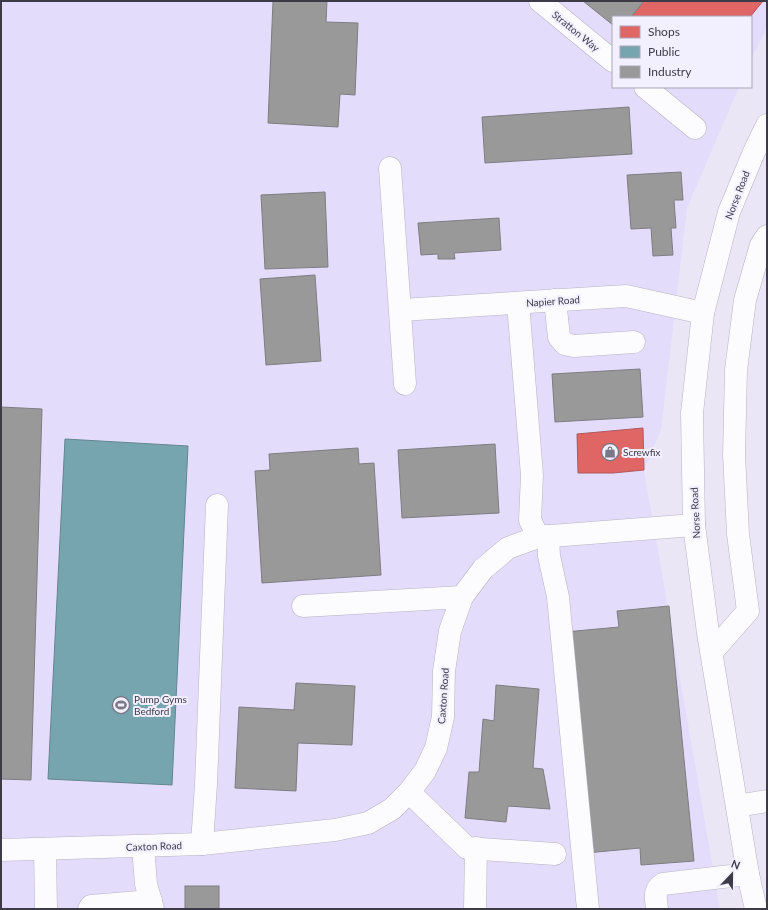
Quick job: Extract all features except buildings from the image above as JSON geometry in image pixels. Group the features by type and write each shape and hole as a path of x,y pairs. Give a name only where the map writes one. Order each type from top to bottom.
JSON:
{"street":[{"name":"Stratton Way","path":"540,1 612,60"},
{"path":"646,88 695,128"},
{"name":"Norse Road","path":"756,909 748,874 712,652 694,525 692,413 703,313 729,212 760,156 767,125"},
{"path":"390,168 405,384"},
{"path":"712,652 748,611 738,534 734,455 736,370 745,300 761,245 767,236"},
{"name":"Napier Road","path":"401,310 626,296 703,313"},
{"path":"555,300 558,337 564,344 574,346 634,342"},
{"path":"518,303 532,475 530,520 543,536 558,597 588,909"},
{"path":"202,844 206,784 217,505"},
{"name":"Caxton Road","path":"1,850 143,847 202,844 335,830 368,823 392,809 409,792 425,771 436,748 443,717 444,671 450,631 462,597 483,569 508,548 543,536 694,525"},
{"path":"303,606 462,597"},
{"path":"409,792 467,848 555,854"},
{"path":"737,806 767,800"},
{"path":"90,909 91,906 152,905 146,884 143,847"},
{"path":"475,909 476,848"},
{"path":"45,849 46,909"},
{"path":"657,909 656,893 658,887 663,884 748,874"}],"shaded area":[{"path":"1,1 767,1 767,27 752,58 752,16 612,16 612,88 739,88 687,208 661,430 644,470 720,909 1,909"}],"place":[{"name":"Screwfix","path":"610,452"},
{"name":"Pump Gyms Bedford","path":"121,705"}]}
